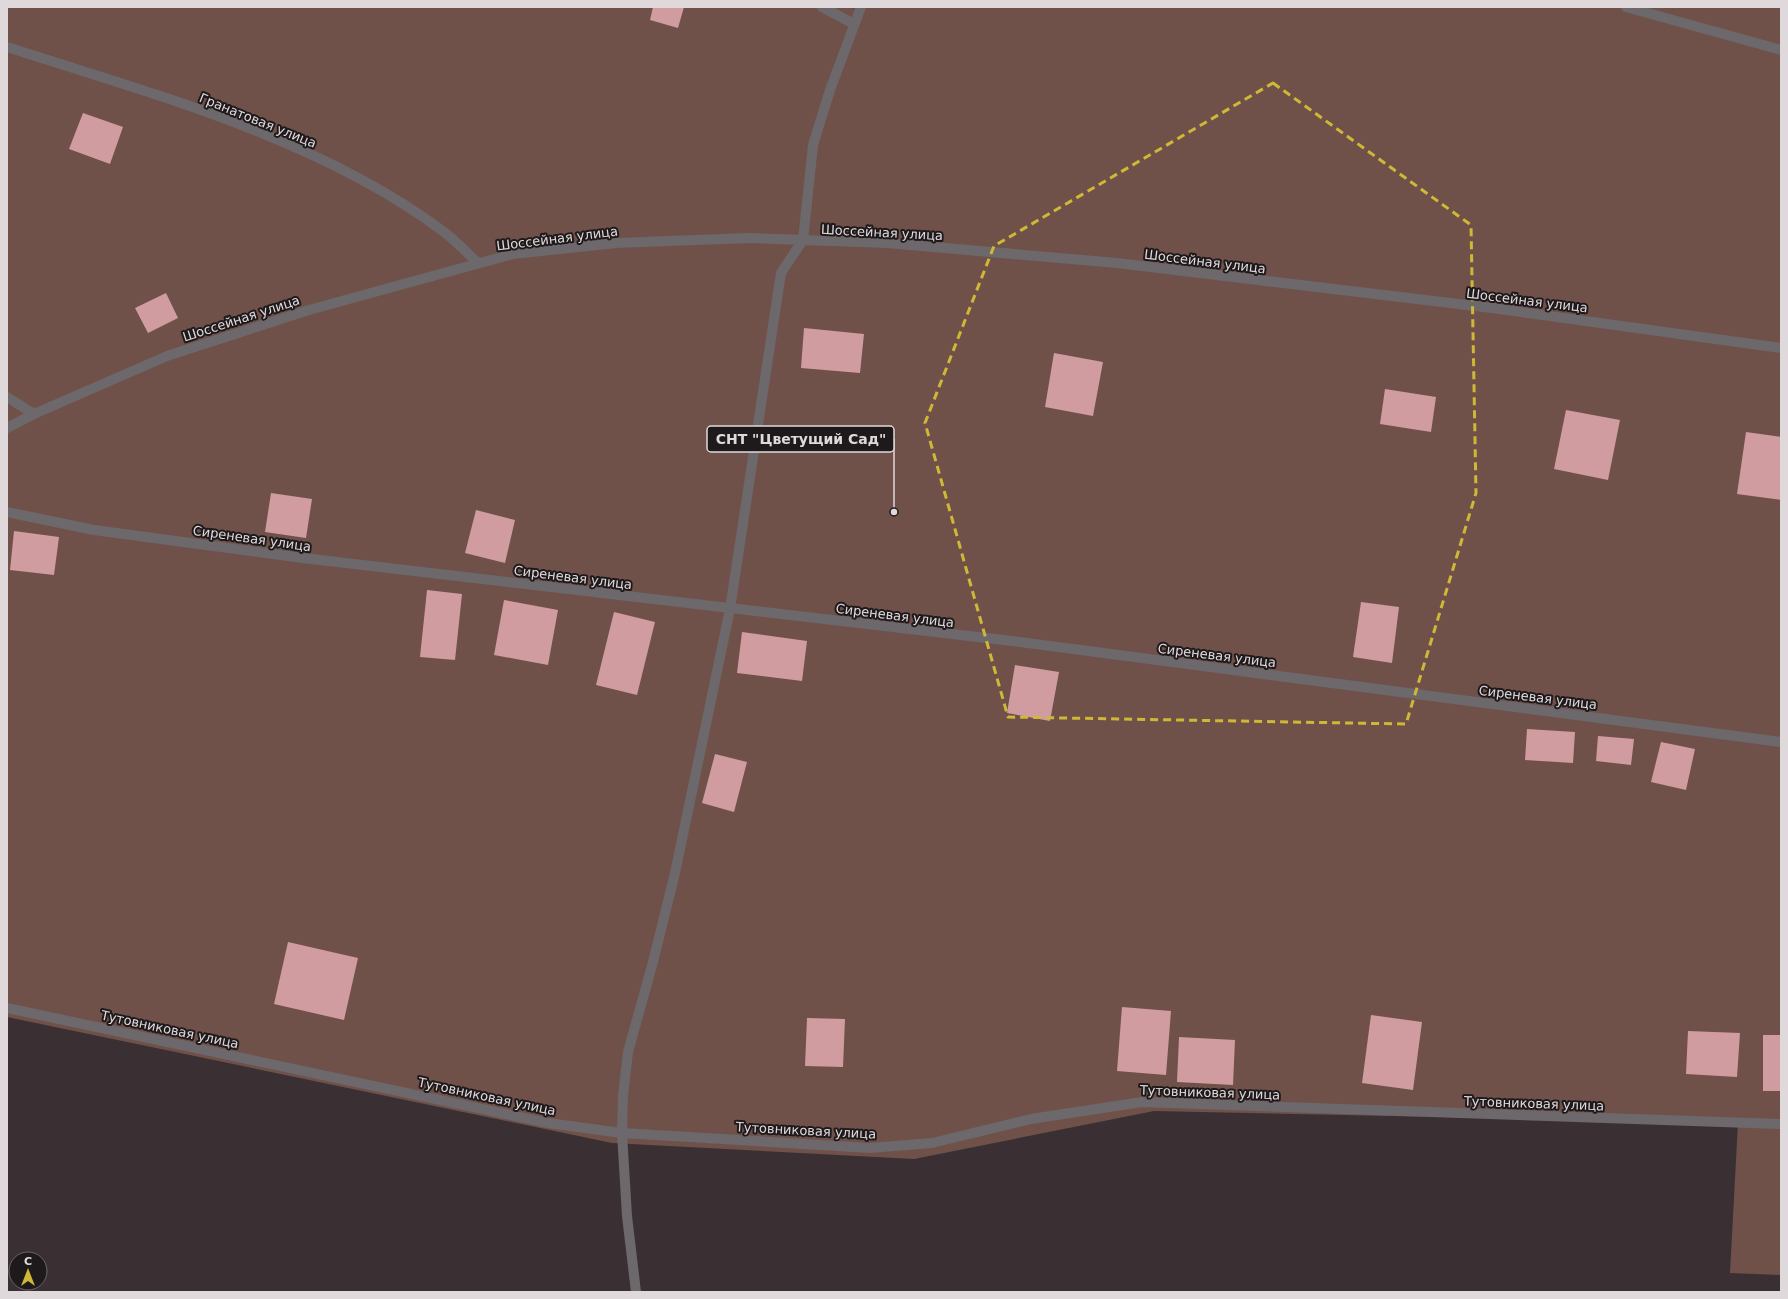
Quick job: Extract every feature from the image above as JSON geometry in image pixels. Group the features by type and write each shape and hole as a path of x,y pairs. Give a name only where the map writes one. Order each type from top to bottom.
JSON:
{"street":[{"path":"822,7 854,24"},
{"path":"636,1292 628,1216 622,1134 622,1096 628,1052 676,873 730,609 781,273 803,240 813,145 830,90 861,7"},
{"path":"1626,7 1781,50"},
{"name":"Гранатовая улица","path":"7,47 150,93 246,127 341,168 391,195 445,233 478,263"},
{"name":"Шоссейная улица","path":"7,428 34,414 167,356 309,310 513,254 616,243 749,238 887,243 1117,263 1492,308 1781,348"},
{"path":"7,397 34,414"},
{"name":"Сиреневая улица","path":"7,512 109,532 303,558 1012,641 1781,742"},
{"name":"Тутовниковая улица","path":"7,1008 548,1123 622,1134 870,1148 932,1142 1031,1119 1142,1102 1781,1124"}],"highlighted area":[{"path":"1273,83 1471,225 1476,493 1406,724 1008,717 925,423 994,246"}],"shaded area":[{"path":"7,7 1781,7 1781,1275 1730,1273 1738,1123 1154,1111 914,1159 612,1143 7,1017"}],"building":[{"path":"653,7 684,7 678,28 650,20"},
{"path":"83,113 123,127 110,164 69,149"},
{"path":"166,293 178,318 148,333 135,308"},
{"path":"804,328 864,334 860,373 801,368"},
{"path":"1054,353 1103,362 1093,416 1045,407"},
{"path":"1385,389 1436,397 1431,432 1380,424"},
{"path":"1566,410 1620,420 1608,480 1554,469"},
{"path":"1746,432 1781,437 1781,500 1737,494"},
{"path":"271,493 312,499 306,538 265,532"},
{"path":"476,510 515,520 505,563 465,553"},
{"path":"14,531 59,537 54,575 10,570"},
{"path":"427,590 462,594 455,660 420,657"},
{"path":"504,600 558,610 548,665 494,655"},
{"path":"1361,602 1399,607 1392,663 1353,657"},
{"path":"614,612 655,622 637,695 596,685"},
{"path":"742,632 807,641 802,681 737,673"},
{"path":"1015,665 1059,672 1050,721 1007,713"},
{"path":"1527,729 1575,732 1573,763 1525,760"},
{"path":"1598,736 1634,739 1631,765 1596,761"},
{"path":"1661,742 1695,749 1686,790 1651,782"},
{"path":"715,754 747,762 734,812 702,803"},
{"path":"288,942 358,958 344,1020 274,1004"},
{"path":"1122,1007 1171,1011 1166,1075 1117,1071"},
{"path":"1371,1015 1422,1022 1413,1090 1362,1083"},
{"path":"807,1018 845,1019 843,1067 805,1066"},
{"path":"1688,1031 1740,1033 1737,1077 1686,1074"},
{"path":"1763,1035 1781,1035 1781,1091 1763,1091"},
{"path":"1179,1037 1235,1040 1233,1085 1177,1082"}],"place":[{"name":"СНТ \"Цветущий Сад\"","path":"894,512"}]}
